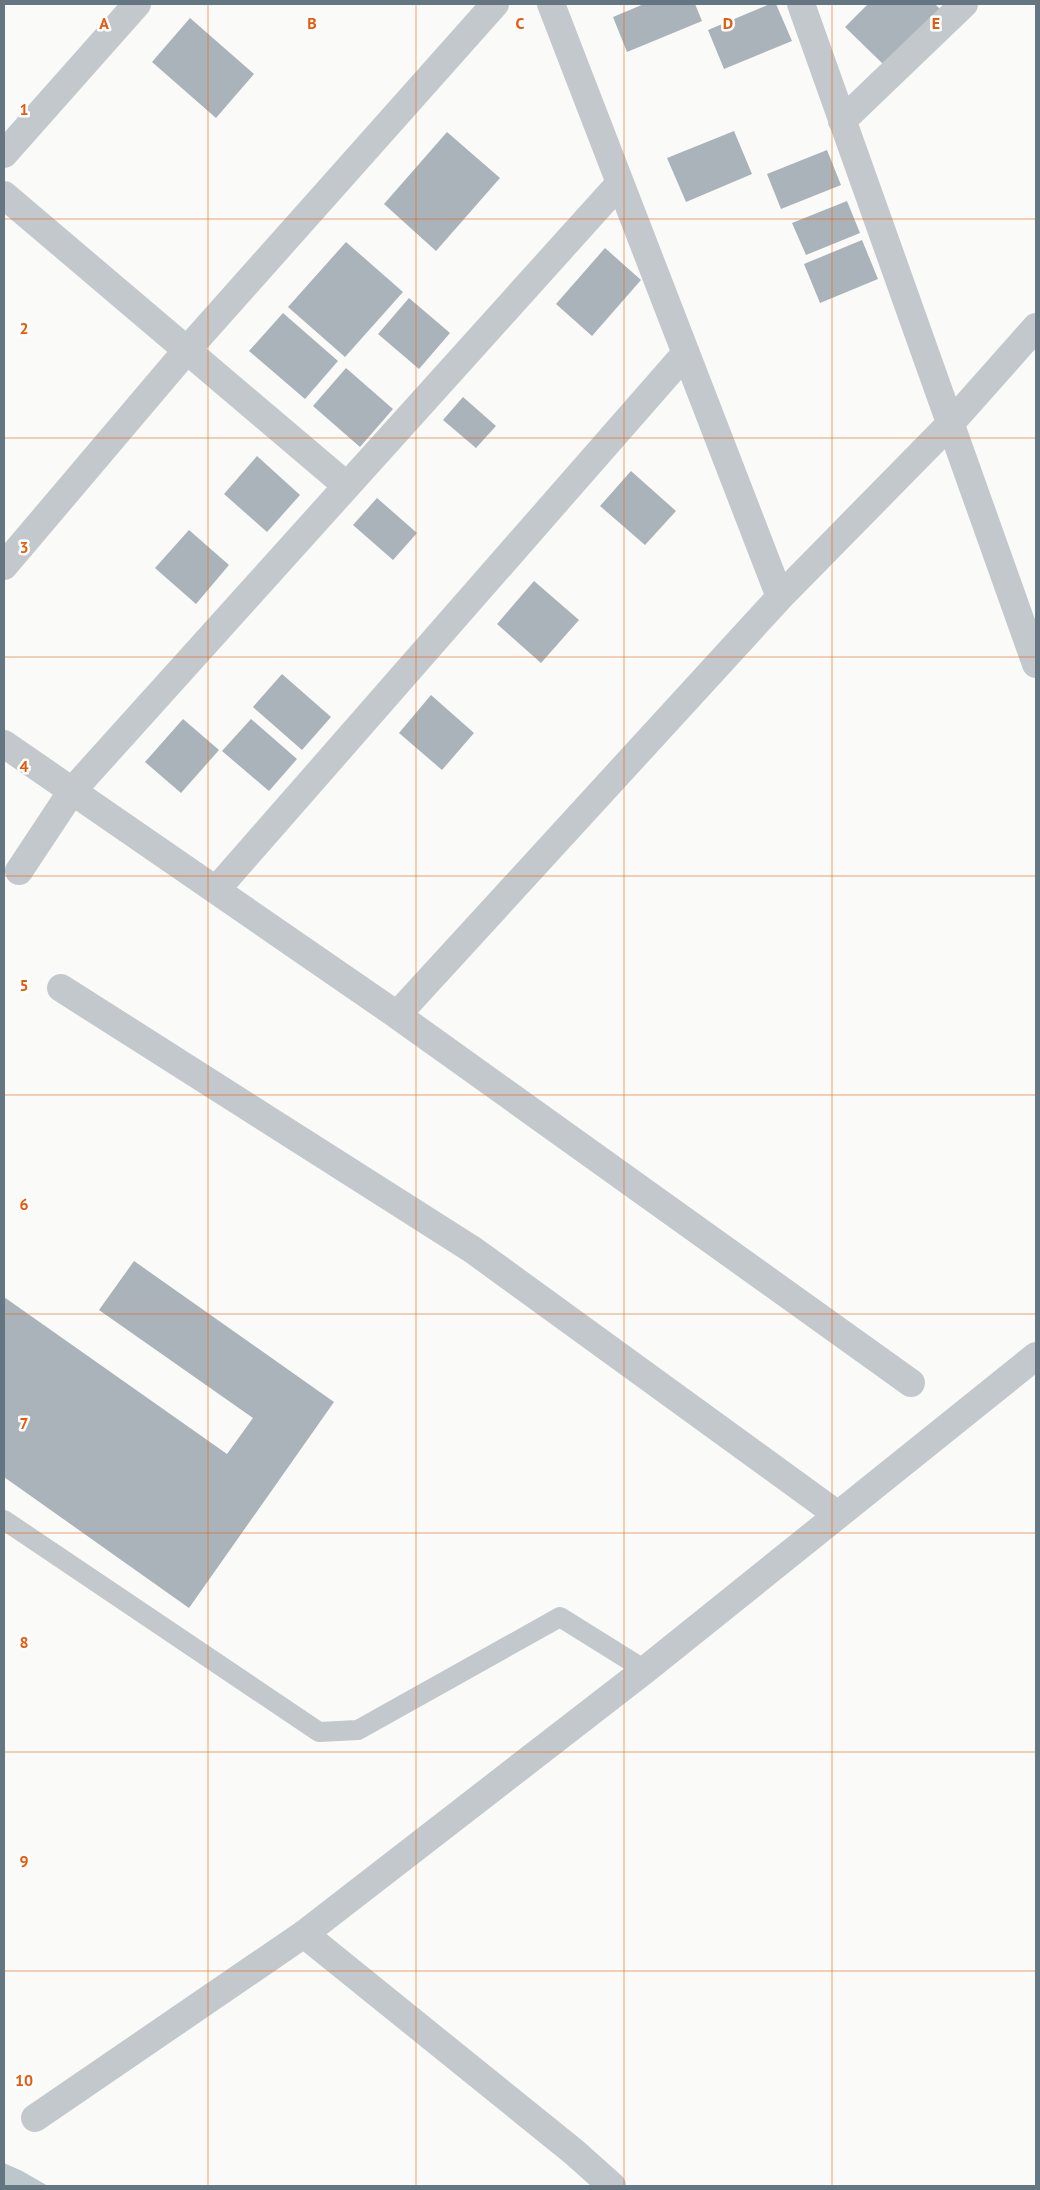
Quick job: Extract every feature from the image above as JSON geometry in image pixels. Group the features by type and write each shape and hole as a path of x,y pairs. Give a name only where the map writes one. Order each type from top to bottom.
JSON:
{"street":[{"path":"4,154 137,4"},
{"path":"4,566 188,350 495,4"},
{"path":"551,4 780,597"},
{"path":"800,4 1036,663"},
{"path":"842,121 964,4"},
{"path":"19,871 72,791 620,183"},
{"path":"4,196 347,486"},
{"path":"397,1015 780,597 950,424 1036,327"},
{"path":"216,890 686,353"},
{"path":"4,744 397,1015 911,1383"},
{"path":"61,988 473,1250 838,1515"},
{"path":"35,2118 304,1934 646,1670 1036,1356"},
{"path":"304,1934 574,2152 612,2186"}],"lane":[{"path":"4,1520 319,1732 358,1730 560,1617 646,1670"}],"shaded area":[{"path":"4,2163 22,2171 48,2186 4,2186"}],"building":[{"path":"644,4 695,4 702,21 627,52 613,17"},
{"path":"770,4 776,4 792,41 724,69 708,30"},
{"path":"868,4 935,4 940,9 885,66 845,27"},
{"path":"190,18 254,74 216,118 152,62"},
{"path":"734,131 752,174 686,202 667,158"},
{"path":"447,132 500,178 436,251 384,204"},
{"path":"827,150 841,185 781,209 767,174"},
{"path":"847,201 860,233 806,255 792,223"},
{"path":"862,240 878,279 820,303 804,264"},
{"path":"346,242 403,292 345,357 288,307"},
{"path":"605,248 641,280 592,336 556,304"},
{"path":"409,298 450,333 419,369 378,334"},
{"path":"283,313 338,361 305,399 249,351"},
{"path":"346,368 393,409 360,447 313,406"},
{"path":"463,397 496,426 476,448 443,420"},
{"path":"257,456 300,495 267,532 224,494"},
{"path":"631,471 676,511 645,545 600,506"},
{"path":"377,498 417,533 393,560 353,525"},
{"path":"189,530 229,565 196,604 155,568"},
{"path":"534,581 579,620 541,663 497,624"},
{"path":"282,674 331,717 302,750 253,707"},
{"path":"431,695 474,733 442,770 399,733"},
{"path":"183,719 219,750 181,793 145,762"},
{"path":"251,719 297,759 269,791 222,751"},
{"path":"134,1261 334,1402 189,1608 4,1477 4,1297 227,1454 253,1418 99,1310"}]}
